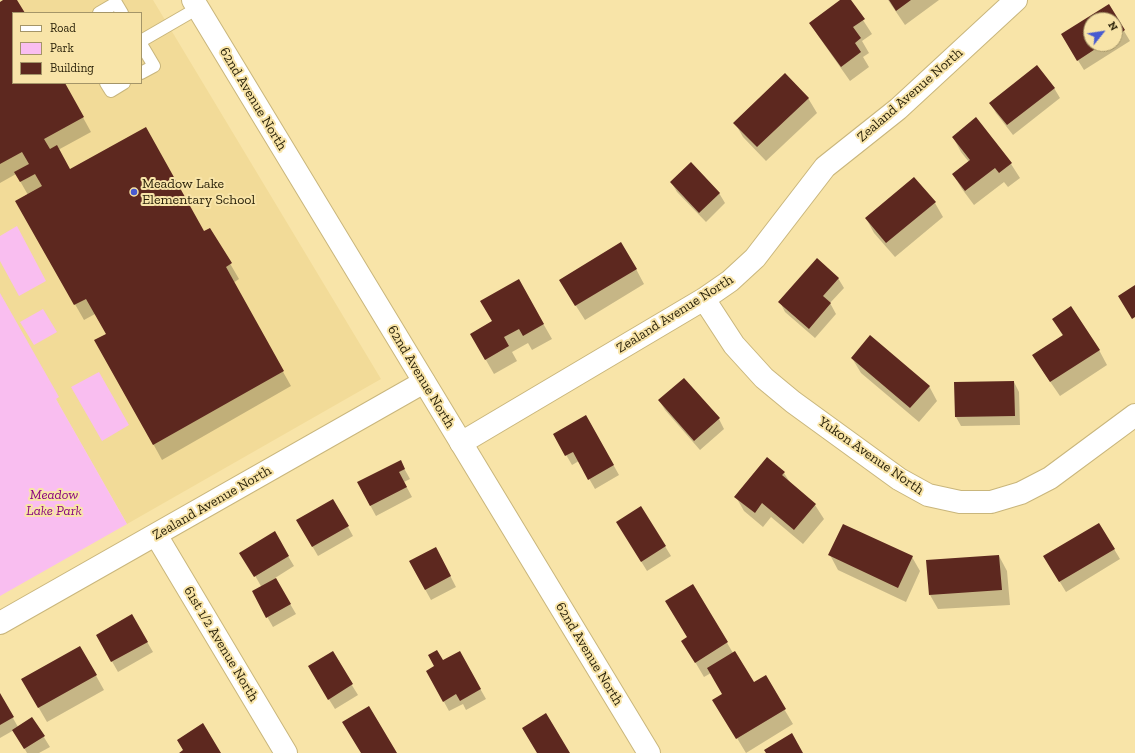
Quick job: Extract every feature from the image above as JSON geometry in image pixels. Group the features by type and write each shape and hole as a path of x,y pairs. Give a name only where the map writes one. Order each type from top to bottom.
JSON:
{"street":[{"name":"Zealand Avenue North","path":"461,443 704,299 730,281 755,258 826,167 898,109 1016,0"},
{"name":"62nd Avenue North","path":"195,4 649,753"},
{"name":"Yukon Avenue North","path":"704,299 734,344 764,378 793,402 899,479 928,495 960,502 991,502 1021,494 1050,478 1135,415"},
{"name":"Zealand Avenue North","path":"0,623 424,382"},
{"name":"61st 1/2 Avenue North","path":"156,535 286,753"}],"lane":[{"path":"101,12 116,3 121,12"},
{"path":"142,41 195,4"},
{"path":"142,44 154,66 142,72"},
{"path":"106,84 110,91 122,84"}],"shaded area":[{"name":"Meadow Lake Elementary School","path":"0,0 153,0 381,379 127,524 0,301"}],"green space":[{"path":"17,226 46,281 19,296 0,261 0,236"},
{"name":"Meadow Lake Park","path":"0,293 59,397 56,399 127,524 0,596"},
{"path":"43,309 57,332 34,345 20,322"},
{"path":"99,372 129,425 102,441 71,387"}],"building":[{"name":"Meadow Lake Elementary School","path":"3,0 17,0 24,12 12,12 12,84 66,84 84,117 44,139 50,149 57,145 70,169 146,127 204,231 210,228 232,263 226,267 284,371 153,445 94,340 106,334 86,299 74,305 15,201 42,186 35,174 20,182 14,172 29,164 22,152 0,164 0,2"},
{"path":"840,0 851,0 865,19 853,27 861,38 855,43 861,52 841,67 809,23"},
{"path":"889,0 911,0 896,11"},
{"path":"1109,4 1114,12 1096,12"},
{"path":"1083,20 1083,52 1091,52 1077,61 1061,34"},
{"path":"1037,65 1055,88 1007,125 989,103"},
{"path":"785,73 809,98 757,147 733,123"},
{"path":"976,117 1012,163 999,173 995,168 965,191 952,174 970,160 952,137"},
{"path":"691,162 720,193 699,213 670,182"},
{"path":"914,177 936,202 886,243 865,218"},
{"path":"621,242 637,269 575,306 559,280"},
{"path":"817,258 839,278 823,296 831,303 809,329 778,302"},
{"path":"519,279 544,324 523,336 519,329 504,337 509,346 485,360 470,334 492,321 480,301"},
{"path":"1135,285 1135,317 1132,319 1118,296"},
{"path":"1071,306 1100,350 1050,382 1032,355 1063,335 1052,319"},
{"path":"870,335 930,386 910,408 851,358"},
{"path":"684,378 720,418 694,441 658,400"},
{"path":"1014,381 1015,416 955,417 954,382"},
{"path":"586,415 614,465 588,480 573,452 565,456 553,434"},
{"path":"767,457 785,472 782,475 816,504 794,530 762,503 755,513 734,497"},
{"path":"401,460 405,469 399,472 407,487 370,506 357,482"},
{"path":"333,499 349,526 312,547 296,520"},
{"path":"641,506 666,546 641,562 616,522"},
{"path":"1099,523 1115,549 1059,582 1043,556"},
{"path":"843,524 913,556 898,588 828,555"},
{"path":"275,531 289,556 254,577 239,553"},
{"path":"436,547 451,576 425,590 409,561"},
{"path":"999,555 1002,590 929,595 926,560"},
{"path":"276,578 291,604 266,618 252,591"},
{"path":"693,584 728,642 695,663 681,641 687,637 665,601"},
{"path":"132,614 148,642 111,662 96,635"},
{"path":"80,646 97,675 38,708 21,679"},
{"path":"437,650 443,660 460,651 481,689 460,701 456,694 443,702 426,671 434,666 428,655"},
{"path":"333,651 353,684 328,700 308,666"},
{"path":"735,651 754,682 766,675 786,709 736,739 712,700 722,694 707,668"},
{"path":"0,693 14,717 0,725"},
{"path":"369,706 397,753 361,753 342,722"},
{"path":"546,713 570,753 537,753 522,728"},
{"path":"32,717 45,736 24,749 12,730"},
{"path":"203,723 221,753 179,753 183,750 177,740"},
{"path":"792,733 803,753 766,753 764,750"}],"place":[{"name":"Meadow Lake Elementary School","path":"134,192"}]}
